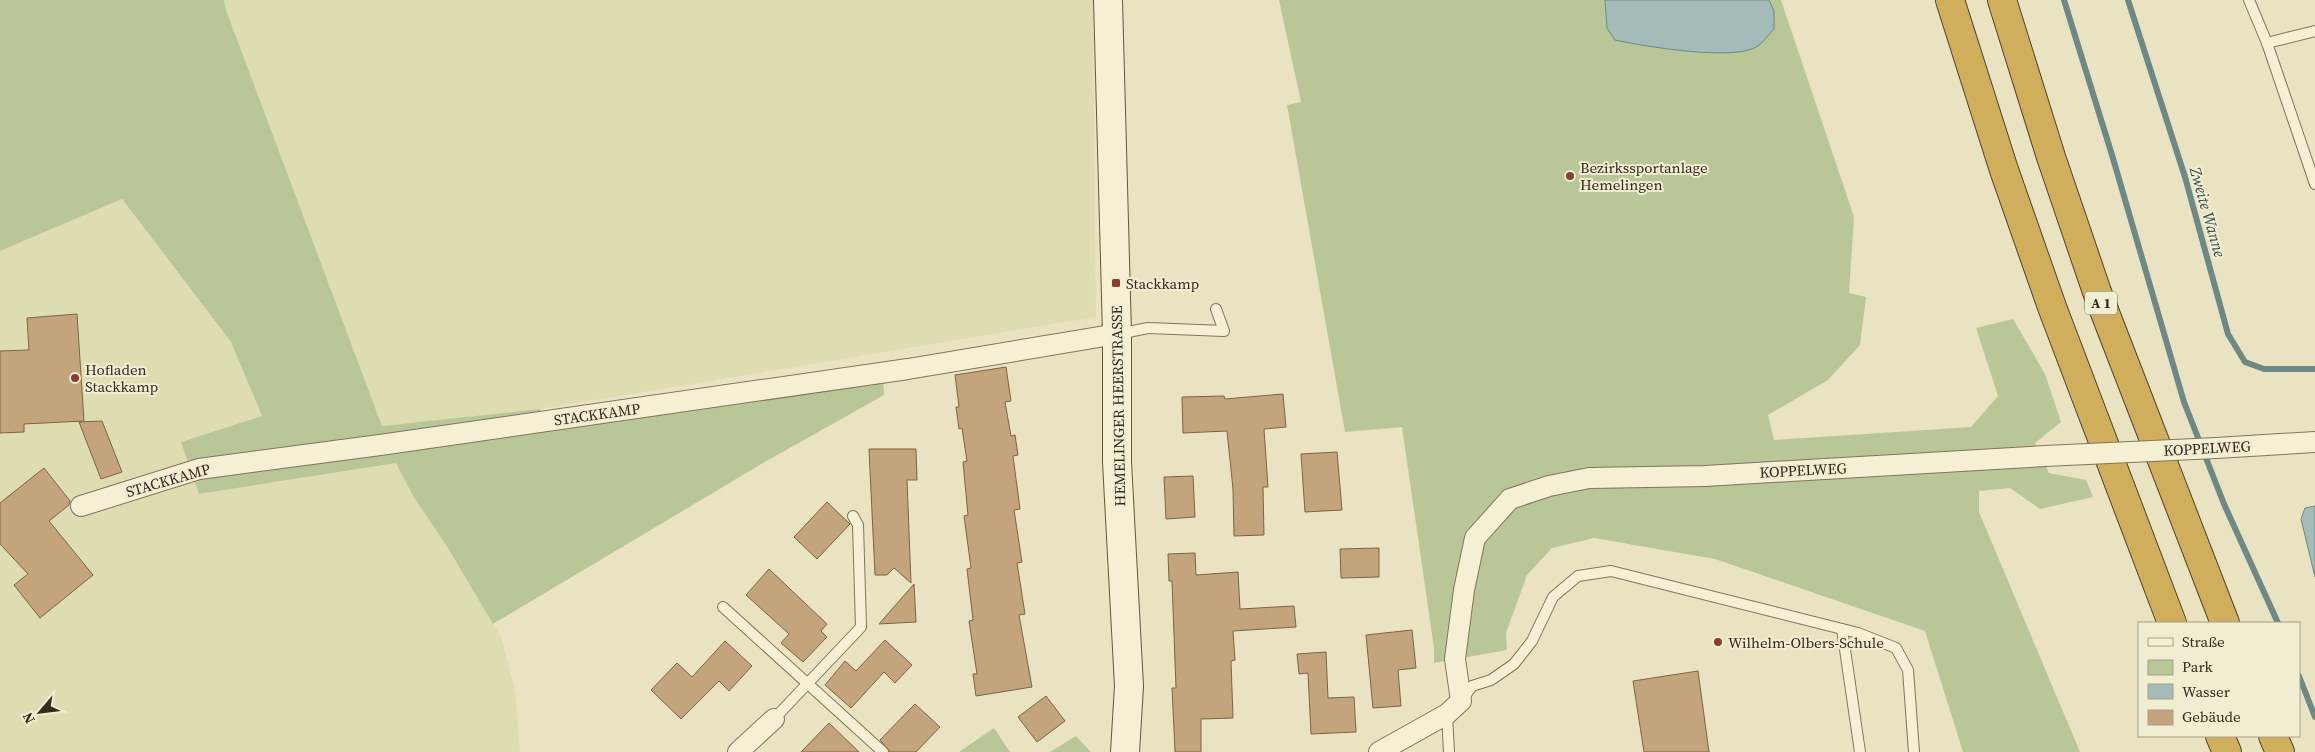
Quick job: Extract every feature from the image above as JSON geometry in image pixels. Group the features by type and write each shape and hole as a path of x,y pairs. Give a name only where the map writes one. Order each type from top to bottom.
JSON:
{"highway":[{"path":"1950,0 2004,170 2052,307 2172,622"},
{"name":"A 1","path":"2002,0 2051,157 2097,292 2225,622"},
{"path":"2220,737 2227,752"},
{"path":"2273,737 2280,752"}],"main road":[{"name":"HEMELINGER HEERSTRASSE","path":"1108,0 1117,334 1117,462 1129,686 1125,752"}],"street":[{"name":"STACKKAMP","path":"81,506 199,469 380,445 879,373 1117,334"},
{"name":"KOPPELWEG","path":"1454,708 1455,659 1464,590 1476,538 1510,499 1549,486 1589,478 1704,476 2315,442"},
{"path":"1379,752 1454,708"},
{"path":"738,752 774,718"}],"lane":[{"path":"2249,0 2267,42 2315,184"},
{"path":"2267,42 2315,31"},
{"path":"1117,334 1148,328 1224,331 1216,309"},
{"path":"774,718 808,685 861,627 858,525 853,516"},
{"path":"1449,752 1454,708 1472,686 1491,680 1514,664 1532,641 1553,597 1578,576 1611,571 1858,633 1896,648 1908,670 1914,752"},
{"path":"723,607 883,752"},
{"path":"1842,629 1860,752"}],"green space":[{"path":"0,0 224,0 226,10 382,426 540,409 544,430 883,377 884,395 763,463 493,624 448,548 413,496 396,463 199,494 181,442 262,416 231,342 122,199 0,251"},
{"path":"224,0 1093,0 1096,317 540,409 382,426 226,10"},
{"path":"1279,0 1781,0 1854,217 1849,293 1866,297 1860,345 1828,380 1768,415 1774,440 1971,427 1998,396 1976,328 2013,319 2045,374 2061,422 2035,443 2049,473 2086,480 2093,497 2040,509 2010,488 1979,491 1979,512 2080,752 1963,752 1925,631 1715,559 1594,538 1552,548 1527,575 1506,633 1507,650 1434,663 1434,648 1402,427 1345,432 1287,105 1301,102"},
{"path":"121,199 231,342 262,417 181,442 199,494 396,463 413,496 448,548 501,636 515,690 520,752 0,752 0,251"},
{"path":"994,728 1010,752 959,752"},
{"path":"1076,736 1091,752 1050,752"}],"water":[{"path":"1605,0 1769,0 1774,11 1774,29 1758,46 1747,51 1710,53 1646,46 1615,40 1607,28"},
{"path":"2315,506 2315,577 2301,519 2305,508"}],"building":[{"path":"77,314 84,421 24,424 24,432 0,433 0,351 29,350 27,318"},
{"path":"1006,367 1011,401 1005,402 1011,436 1015,435 1018,455 1013,456 1020,509 1014,510 1022,562 1017,563 1025,614 1019,615 1032,687 976,696 973,674 977,674 969,621 973,620 967,569 971,568 964,516 968,515 963,462 967,461 962,428 959,429 956,407 959,407 955,375"},
{"path":"1283,394 1286,427 1264,429 1268,487 1263,487 1264,535 1234,536 1233,489 1227,431 1183,433 1182,397 1224,396 1225,399"},
{"path":"102,421 122,472 101,479 79,422"},
{"path":"869,449 916,449 917,480 907,480 911,583 894,568 887,575 875,575"},
{"path":"1337,452 1342,510 1305,512 1301,454"},
{"path":"44,468 70,501 69,505 49,521 93,575 40,618 14,585 28,574 0,544 0,503"},
{"path":"1193,476 1195,517 1166,519 1164,477"},
{"path":"827,502 850,524 817,559 794,537"},
{"path":"1379,548 1379,577 1341,578 1340,549"},
{"path":"1195,553 1196,575 1238,572 1240,609 1294,606 1296,627 1233,631 1235,660 1231,661 1233,718 1201,719 1201,752 1175,752 1172,688 1176,688 1172,581 1169,581 1168,554"},
{"path":"769,569 827,624 821,631 827,637 803,662 781,643 789,634 746,595"},
{"path":"914,584 916,622 879,624"},
{"path":"1412,630 1416,668 1398,670 1401,706 1373,708 1366,635"},
{"path":"885,640 912,665 895,683 884,672 851,708 825,685 845,661 856,671"},
{"path":"725,641 752,666 729,691 719,681 681,719 651,690 677,663 692,677"},
{"path":"1326,652 1328,698 1354,697 1356,732 1311,734 1308,673 1299,674 1297,654"},
{"path":"1698,671 1709,752 1644,752 1633,681"},
{"path":"1046,696 1065,721 1037,742 1018,717"},
{"path":"915,704 940,727 916,752 890,752 880,740"},
{"path":"829,723 859,752 801,752"}],"waterway":[{"path":"2064,0 2112,155 2184,402 2224,504 2278,622"},
{"name":"Zweite Wanne","path":"2128,0 2185,177 2228,334 2245,362 2264,369 2315,369"},
{"path":"2300,679 2315,717"}],"place":[{"name":"Bezirkssportanlage Hemelingen","path":"1570,176"},
{"name":"Stackkamp","path":"1116,283"},
{"name":"Hofladen Stackkamp","path":"75,378"},
{"name":"Wilhelm-Olbers-Schule","path":"1718,642"}]}
